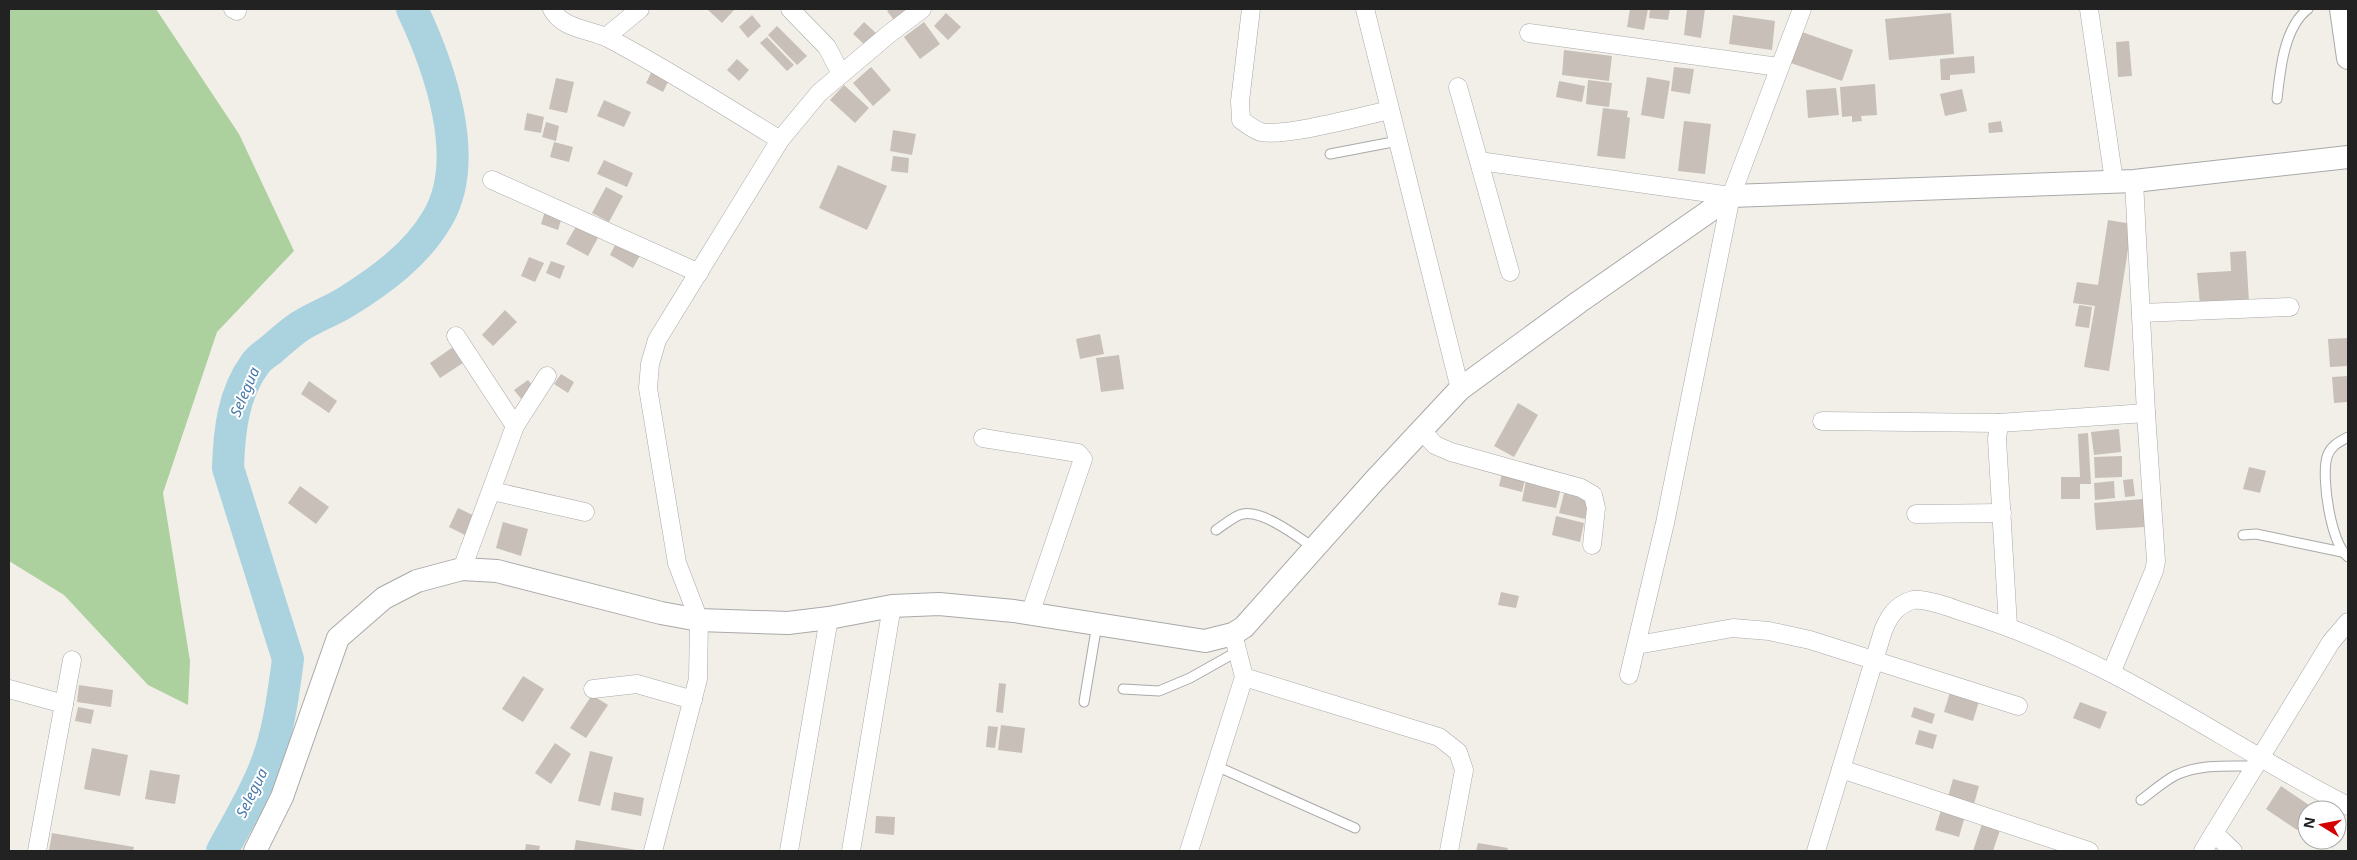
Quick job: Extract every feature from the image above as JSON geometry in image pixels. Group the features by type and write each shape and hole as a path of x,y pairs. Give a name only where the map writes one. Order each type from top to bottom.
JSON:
{"street":[{"path":"552,9 564,22 606,37 666,70 780,140"},
{"path":"606,37 640,9"},
{"path":"790,9 827,48 841,74"},
{"path":"653,851 698,679 699,620 677,563 648,388 650,364 658,340 780,140 819,93 922,9"},
{"path":"1251,9 1240,102 1241,120 1261,132 1283,132 1390,110"},
{"path":"1365,9 1460,389"},
{"path":"1629,675 1665,523 1731,196 1778,67 1802,9"},
{"path":"2089,9 2124,181 2141,313 2156,566 2111,673"},
{"path":"2340,9 2348,58"},
{"path":"1529,33 1778,67"},
{"path":"1458,87 1510,272"},
{"path":"1479,161 1731,196 2124,181 2348,157"},
{"path":"492,180 699,273"},
{"path":"1189,851 1244,677 1236,643 1244,627 1460,389 1579,302 1731,196"},
{"path":"2141,313 2290,307"},
{"path":"456,336 515,426"},
{"path":"462,569 515,426 547,376"},
{"path":"1822,421 1999,423 2146,413"},
{"path":"1999,423 1998,439 2008,626"},
{"path":"1421,430 1435,445 1451,452 1581,488 1593,495 1596,508 1592,545"},
{"path":"983,438 1078,453 1083,459 1030,614"},
{"path":"492,491 585,512"},
{"path":"1916,514 2002,513"},
{"path":"255,851 282,797 338,638 384,598 417,581 462,569 497,571 660,613 699,620 788,623 829,618 892,606 939,604 1030,614 1205,641 1236,643"},
{"path":"1816,851 1873,660 1889,617 1899,606 1915,599 1945,606 2008,626 2111,673 2256,762 2348,806"},
{"path":"851,851 892,606"},
{"path":"789,851 829,618"},
{"path":"2203,851 2331,642 2348,622"},
{"path":"1637,645 1717,630 1752,629 1810,640 2018,706"},
{"path":"37,851 72,660"},
{"path":"1244,677 1439,737 1458,752 1464,770 1449,851"},
{"path":"592,690 637,684 693,700"},
{"path":"9,689 64,704"},
{"path":"1841,769 2089,851"},
{"path":"2214,833 2234,851"}],"lane":[{"path":"2277,99 2280,70 2290,36 2300,14 2308,9"},
{"path":"1330,154 1398,141"},
{"path":"2345,554 2331,521 2326,484 2327,458 2334,444 2348,437"},
{"path":"1216,530 1243,514 1257,515 1292,532 1314,548"},
{"path":"2243,535 2256,534 2345,554"},
{"path":"1084,702 1097,624"},
{"path":"1123,689 1159,691 1190,678 1236,643"},
{"path":"2141,800 2176,776 2197,769 2216,765 2256,762"},
{"path":"1216,766 1355,828"}],"green space":[{"path":"9,9 156,9 239,134 294,251 217,332 163,493 190,661 188,705 148,685 64,595 9,561"}],"building":[{"path":"707,9 735,9 722,23"},
{"path":"890,9 915,9 897,24 887,11"},
{"path":"1630,9 1648,9 1644,30 1627,27"},
{"path":"1650,9 1670,9 1668,20 1649,18"},
{"path":"1687,9 1705,9 1701,38 1684,35"},
{"path":"946,13 961,27 948,40 934,26"},
{"path":"1951,13 1954,54 1889,60 1885,19"},
{"path":"752,15 761,26 748,38 739,27"},
{"path":"1733,15 1775,21 1772,50 1729,44"},
{"path":"864,22 877,34 866,46 853,34"},
{"path":"924,22 940,44 920,59 904,37"},
{"path":"777,26 807,56 797,65 768,35"},
{"path":"1802,32 1853,50 1842,81 1791,63"},
{"path":"767,37 794,65 787,71 760,43"},
{"path":"2129,41 2132,76 2118,77 2116,42"},
{"path":"1564,50 1612,56 1609,81 1562,75"},
{"path":"1974,56 1975,73 1950,75 1950,80 1941,80 1940,59"},
{"path":"737,59 749,70 739,81 727,70"},
{"path":"654,67 671,76 663,92 646,83"},
{"path":"871,67 891,90 873,106 853,83"},
{"path":"1674,67 1694,69 1690,94 1671,91"},
{"path":"1647,77 1670,81 1664,119 1641,115"},
{"path":"556,78 574,82 567,113 549,109"},
{"path":"1588,80 1612,83 1609,107 1586,104"},
{"path":"1559,81 1585,86 1582,102 1556,97"},
{"path":"1875,84 1877,115 1861,116 1862,121 1852,122 1852,116 1842,117 1840,87"},
{"path":"844,85 869,108 855,123 830,100"},
{"path":"1836,88 1839,115 1808,118 1806,90"},
{"path":"1962,89 1967,111 1945,116 1940,94"},
{"path":"604,100 631,112 624,127 597,116"},
{"path":"1603,108 1628,111 1627,117 1630,118 1625,159 1597,156"},
{"path":"527,113 544,117 541,133 524,130"},
{"path":"1684,121 1711,124 1705,174 1678,171"},
{"path":"2001,121 2003,132 1989,133 1988,123"},
{"path":"546,122 559,126 556,141 542,137"},
{"path":"893,130 916,134 912,155 890,151"},
{"path":"554,142 573,147 569,162 550,157"},
{"path":"893,156 909,158 908,173 891,171"},
{"path":"604,160 633,173 627,187 597,174"},
{"path":"838,165 887,186 867,230 819,208"},
{"path":"606,187 623,196 609,222 592,213"},
{"path":"546,208 563,214 558,230 541,224"},
{"path":"2108,220 2132,224 2109,371 2084,367 2095,306 2073,303 2077,282 2098,285"},
{"path":"579,221 600,234 588,256 566,244"},
{"path":"618,239 642,252 633,268 610,255"},
{"path":"2246,251 2249,302 2200,305 2197,273 2231,271 2230,252"},
{"path":"529,257 544,263 535,282 521,276"},
{"path":"551,261 565,266 560,279 546,273"},
{"path":"2079,305 2092,307 2089,328 2075,326"},
{"path":"505,310 517,322 493,346 482,335"},
{"path":"1100,334 1104,354 1080,359 1076,339"},
{"path":"2348,338 2348,366 2330,367 2328,339"},
{"path":"456,345 466,361 440,378 430,363"},
{"path":"1119,355 1124,389 1101,392 1096,358"},
{"path":"561,374 574,382 568,393 554,384"},
{"path":"2348,376 2348,402 2334,403 2332,377"},
{"path":"528,380 536,390 523,401 514,390"},
{"path":"309,381 337,401 329,413 301,394"},
{"path":"1518,403 1538,415 1514,457 1494,446"},
{"path":"2119,429 2121,452 2094,455 2091,432"},
{"path":"2088,433 2091,484 2080,484 2080,499 2061,499 2061,477 2080,477 2078,434"},
{"path":"2122,456 2122,477 2095,478 2094,457"},
{"path":"2249,467 2266,471 2260,493 2243,489"},
{"path":"1502,473 1525,479 1522,492 1499,486"},
{"path":"2133,479 2135,496 2125,497 2123,480"},
{"path":"1526,480 1561,488 1556,508 1522,501"},
{"path":"2114,481 2115,498 2095,500 2094,483"},
{"path":"300,486 329,507 316,524 288,503"},
{"path":"1564,493 1590,499 1585,519 1559,513"},
{"path":"2143,499 2145,527 2096,530 2094,503"},
{"path":"458,508 477,517 467,536 449,527"},
{"path":"1556,516 1584,523 1580,542 1552,535"},
{"path":"503,522 528,529 521,556 496,548"},
{"path":"1501,592 1519,596 1516,608 1498,605"},
{"path":"523,676 544,689 523,722 502,709"},
{"path":"999,683 1006,684 1003,713 996,712"},
{"path":"79,685 113,690 111,707 77,702"},
{"path":"1951,689 1980,698 1973,721 1944,712"},
{"path":"592,695 608,705 586,738 570,728"},
{"path":"2080,702 2107,712 2100,729 2073,718"},
{"path":"78,707 94,710 91,724 75,721"},
{"path":"1914,707 1935,714 1932,724 1911,717"},
{"path":"1001,725 1025,728 1022,753 998,750"},
{"path":"988,726 998,727 995,748 986,747"},
{"path":"1919,730 1937,735 1933,749 1915,744"},
{"path":"555,743 571,754 551,784 535,773"},
{"path":"92,748 128,755 120,796 84,789"},
{"path":"590,751 613,757 600,806 578,801"},
{"path":"150,770 180,775 175,804 145,799"},
{"path":"1953,779 1979,786 1974,804 1948,797"},
{"path":"2281,786 2302,800 2297,800 2297,830 2266,809"},
{"path":"614,792 644,798 641,816 611,810"},
{"path":"1941,810 1965,816 1959,837 1935,830"},
{"path":"876,816 895,817 894,835 875,833"},
{"path":"1982,824 2000,830 1993,851 1973,851"},
{"path":"52,833 134,847 133,851 49,851"},
{"path":"576,840 637,850 637,851 574,851"},
{"path":"1478,843 1508,848 1507,851 1476,851"},
{"path":"526,844 540,846 539,851 525,851"}],"waterway":[{"name":"Selegua","path":"222,851 251,797 271,751 284,689 288,659 228,468 231,427 237,401 255,364 302,325 346,302 385,276 419,244 437,219 447,195 452,169 452,142 448,113 441,85 412,9"}]}
